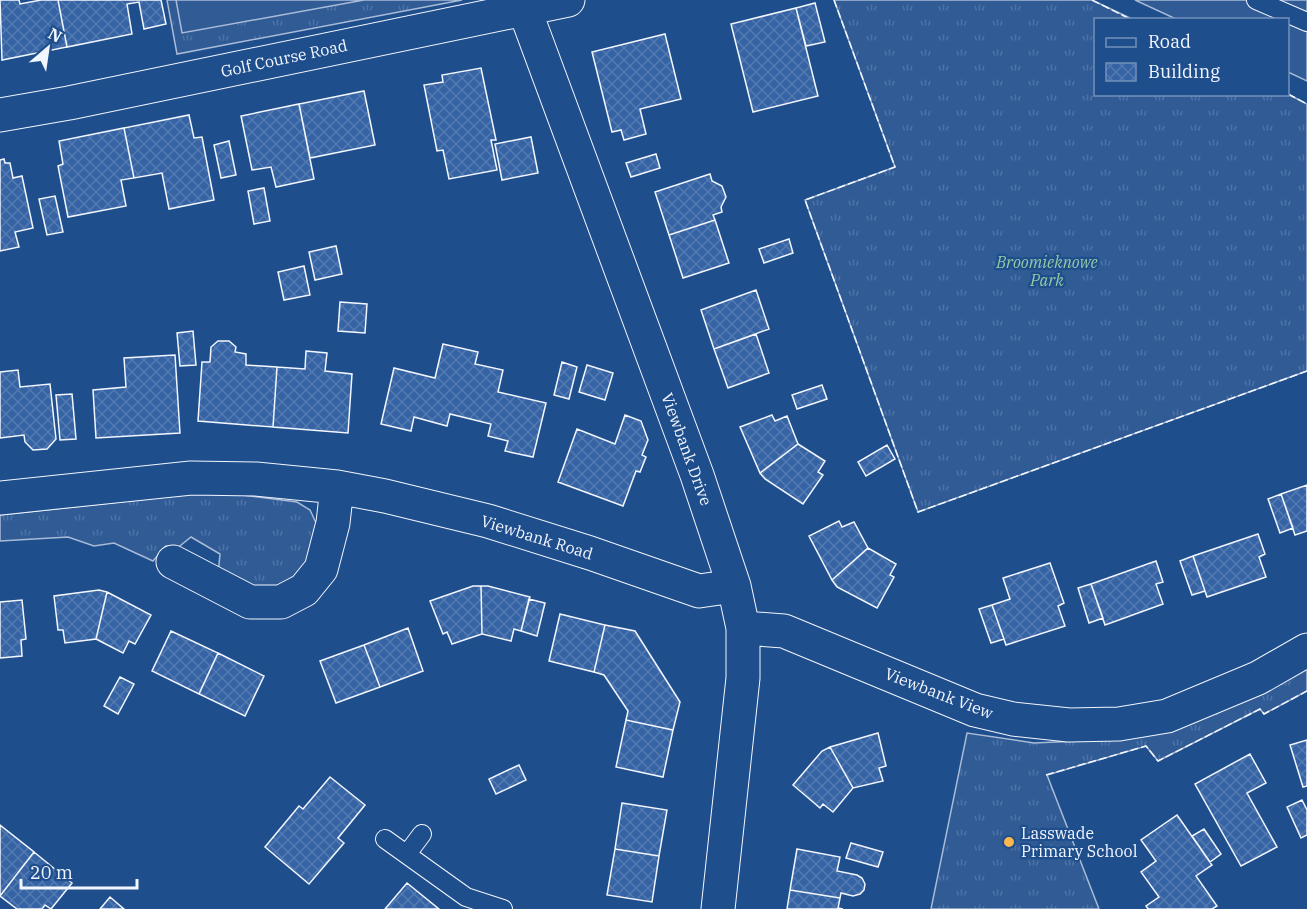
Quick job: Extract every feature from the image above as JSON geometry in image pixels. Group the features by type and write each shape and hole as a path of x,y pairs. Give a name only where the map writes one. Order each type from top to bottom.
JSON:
{"street":[{"name":"Golf Course Road","path":"0,115 69,103 522,4 568,0"},
{"name":"Viewbank Drive","path":"522,4 697,475 735,586 743,628 743,678 718,909"},
{"name":"Viewbank Road","path":"0,498 191,478 256,479 337,487 386,496 488,521 591,553 699,591 735,586"},
{"path":"188,565 249,602 281,602 304,590 321,569 333,524 337,487"},
{"name":"Viewbank View","path":"743,628 784,631 975,710 1013,719 1069,725 1119,724 1167,716 1258,678 1307,650"}],"lane":[{"path":"1256,0 1307,22"},
{"path":"407,854 422,834"},
{"path":"385,839 466,897 503,909"}],"green space":[{"path":"167,0 462,0 177,54"},
{"name":"Broomieknowe Park","path":"834,0 1092,0 1130,18 1094,18 1094,96 1289,95 1307,104 1307,371 918,512 805,200 895,167"},
{"path":"193,494 234,494 297,502 310,510 317,525 311,564 277,593 218,575 220,554 191,537 175,550 166,546 153,561 114,543 94,546 68,537 0,541 0,515"},
{"name":"Lasswade Primary School","path":"1307,665 1307,691 1264,714 1260,709 1158,761 1146,746 1047,775 1099,909 931,909 967,733 1034,743 1123,739"}],"shaded area":[{"path":"176,0 364,0 182,33"},
{"path":"1135,0 1307,0 1307,81 1289,72 1289,18 1174,18"}],"building":[{"path":"0,0 19,0 20,4 58,0 67,47 2,60"},
{"path":"58,0 161,0 166,24 144,29 139,2 127,4 132,34 67,47"},
{"path":"815,3 825,42 806,46 796,8"},
{"path":"796,8 818,96 753,112 731,24"},
{"path":"665,34 681,99 640,109 646,134 624,140 621,130 612,132 592,52"},
{"path":"481,68 496,140 491,140 497,170 449,179 443,150 437,151 424,85 443,82 442,75"},
{"path":"364,91 375,145 310,158 299,104"},
{"path":"299,104 314,179 276,187 271,167 252,170 241,116"},
{"path":"189,115 194,138 202,137 214,200 169,209 162,173 134,178 124,128"},
{"path":"124,128 134,178 121,180 126,206 68,217 58,166 63,164 59,141"},
{"path":"531,137 538,173 502,180 495,144"},
{"path":"229,141 236,175 221,178 214,145"},
{"path":"656,154 660,168 631,177 626,163"},
{"path":"4,159 5,163 10,163 13,178 22,176 33,228 15,232 19,247 0,251 0,160"},
{"path":"710,174 712,181 722,186 726,197 721,207 722,212 713,215 715,220 669,235 655,192"},
{"path":"264,188 270,221 254,224 248,191"},
{"path":"55,196 63,232 47,235 39,199"},
{"path":"715,220 729,263 683,278 669,235"},
{"path":"789,239 793,253 764,263 759,249"},
{"path":"336,246 342,274 315,280 309,252"},
{"path":"304,266 310,295 284,300 278,272"},
{"path":"756,290 769,329 714,349 701,310"},
{"path":"340,302 367,304 365,333 338,331"},
{"path":"193,331 196,365 180,366 177,333"},
{"path":"756,334 769,373 728,388 714,349"},
{"path":"218,341 229,341 236,347 235,352 246,354 246,365 277,367 273,427 198,421 202,362 210,362 211,347"},
{"path":"443,344 478,352 475,364 503,370 498,392 546,403 533,457 505,451 508,441 488,436 491,424 450,414 447,426 414,417 411,431 381,424 394,368 435,378"},
{"path":"306,351 327,353 325,371 352,374 348,433 273,427 277,367 305,369"},
{"path":"175,355 180,433 96,438 93,390 126,387 124,358"},
{"path":"562,362 577,367 569,399 554,395"},
{"path":"587,365 613,373 605,400 579,392"},
{"path":"18,370 20,387 50,384 56,439 47,449 33,450 25,442 24,435 0,438 0,372"},
{"path":"822,385 827,399 797,409 792,395"},
{"path":"72,394 76,439 60,440 56,395"},
{"path":"625,415 641,421 648,440 642,455 646,457 640,472 636,471 623,506 558,482 577,429 615,444"},
{"path":"772,415 775,421 787,416 798,444 760,473 740,427"},
{"path":"798,444 825,461 818,472 823,475 803,504 765,479 760,473"},
{"path":"887,445 895,459 866,476 858,462"},
{"path":"1307,485 1307,531 1295,535 1281,494"},
{"path":"1281,494 1293,528 1280,533 1268,499"},
{"path":"839,521 842,527 854,522 868,548 832,580 809,536"},
{"path":"1258,534 1265,554 1259,557 1266,577 1207,597 1193,556"},
{"path":"868,548 896,564 890,575 894,577 877,608 837,587 832,580"},
{"path":"1193,556 1205,591 1192,595 1180,561"},
{"path":"1156,561 1163,582 1156,584 1163,604 1105,625 1091,584"},
{"path":"1050,563 1064,603 1058,606 1065,626 1006,645 992,605 1010,599 1003,578"},
{"path":"1091,584 1103,618 1089,623 1078,588"},
{"path":"473,586 481,586 482,634 452,644 447,632 443,634 430,601"},
{"path":"481,586 530,597 521,631 514,629 511,641 482,634"},
{"path":"99,590 107,592 96,639 65,643 63,630 58,630 54,596"},
{"path":"107,592 151,615 135,644 129,641 123,653 96,639"},
{"path":"529,599 545,603 537,636 521,631"},
{"path":"22,600 26,639 21,640 22,656 0,658 0,602"},
{"path":"992,605 1004,639 991,643 979,609"},
{"path":"560,614 605,625 594,672 549,661"},
{"path":"605,625 635,631 680,702 673,730 626,720 628,711 604,675 594,672"},
{"path":"408,628 423,671 380,687 364,645"},
{"path":"171,631 218,653 199,694 152,671"},
{"path":"364,645 380,687 336,703 320,661"},
{"path":"218,653 264,676 245,716 199,694"},
{"path":"120,677 134,684 118,714 104,706"},
{"path":"626,720 673,730 663,777 616,767"},
{"path":"878,733 886,766 879,768 883,781 853,788 830,747"},
{"path":"1307,740 1307,786 1303,787 1290,745"},
{"path":"830,747 853,788 833,812 823,804 820,808 793,785 822,751"},
{"path":"1250,754 1266,783 1247,793 1277,847 1241,866 1195,784"},
{"path":"519,765 526,780 496,794 489,779"},
{"path":"330,777 365,805 338,838 344,843 309,884 265,847 299,806 303,809"},
{"path":"1302,800 1307,810 1307,835 1301,838 1287,807"},
{"path":"622,803 667,810 659,856 615,849"},
{"path":"1177,815 1212,865 1196,876 1217,906 1212,909 1148,909 1146,906 1159,897 1141,872 1156,861 1141,840"},
{"path":"0,825 34,852 0,896"},
{"path":"1204,829 1221,854 1210,862 1192,836"},
{"path":"851,843 883,852 878,867 846,858"},
{"path":"615,849 659,856 652,902 607,895"},
{"path":"797,849 840,857 837,871 862,878 865,884 864,890 853,896 841,893 840,898 790,890"},
{"path":"34,852 72,883 51,909 45,905 42,909 17,909 0,896"},
{"path":"407,883 439,909 385,909"},
{"path":"790,890 840,898 838,908 843,909 787,909"},
{"path":"110,897 124,909 100,909"}],"fence":[{"path":"834,0 895,167 805,200 918,512 1307,371"},
{"path":"1092,0 1128,18"},
{"path":"1289,95 1307,104"},
{"path":"1046,775 1146,746 1158,761 1260,709 1264,714 1307,691"}],"place":[{"name":"Lasswade Primary School","path":"1009,842"}]}
